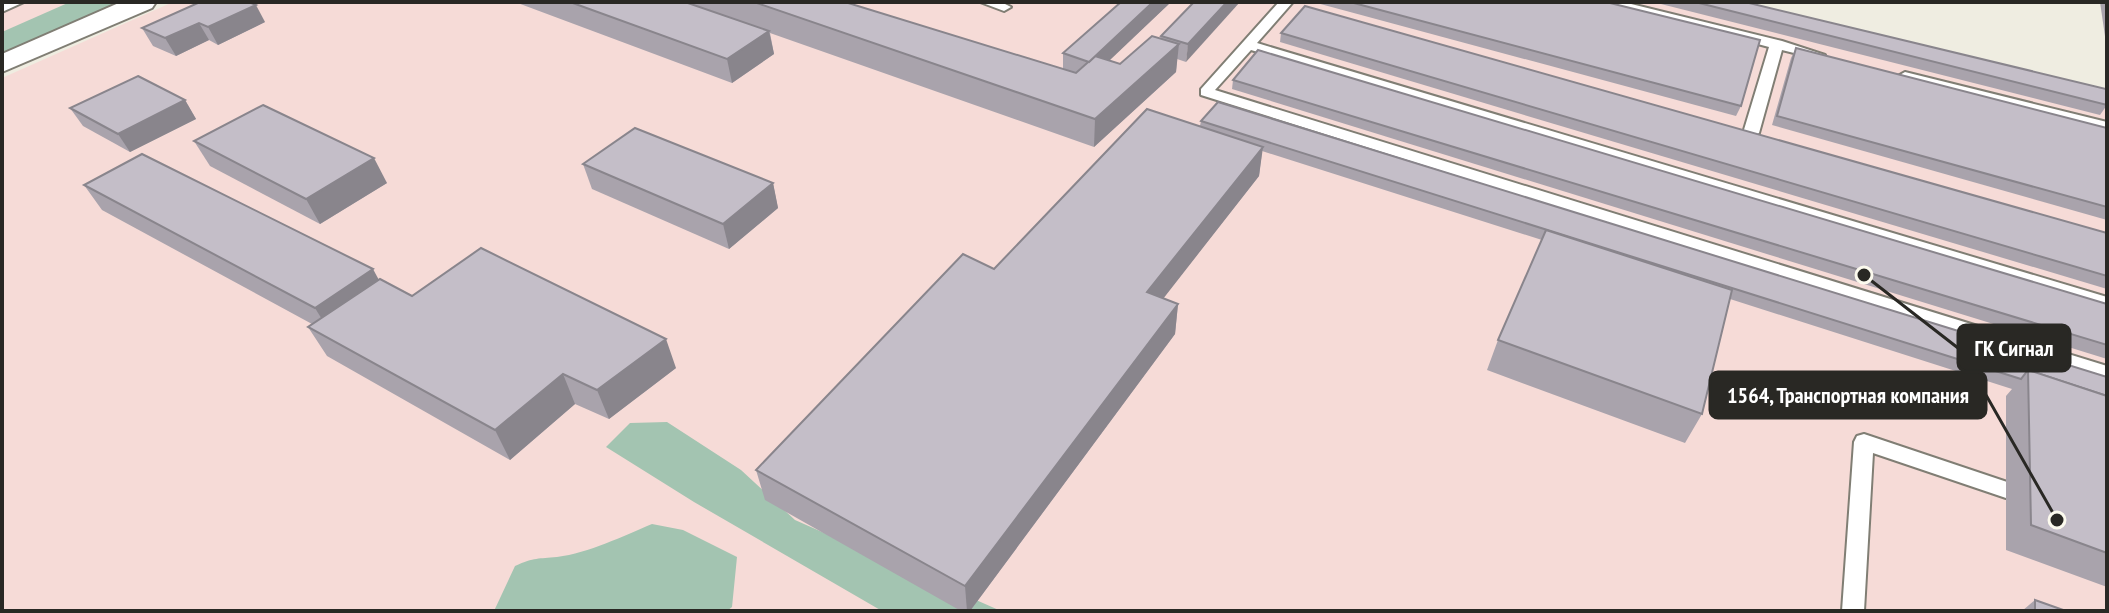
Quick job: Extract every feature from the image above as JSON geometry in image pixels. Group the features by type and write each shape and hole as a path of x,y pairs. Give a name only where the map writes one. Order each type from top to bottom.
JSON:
{"street":[{"path":"2,64 143,2"}],"lane":[{"path":"2,8 17,2"},
{"path":"987,2 1004,7"},
{"path":"1607,2 1837,59"},
{"path":"1292,3 1248,45 1206,92 2107,373"},
{"path":"1751,133 1777,44"},
{"path":"1248,45 2107,303"},
{"path":"1897,74 2107,127"},
{"path":"1853,611 1864,442 2006,490"}],"shaded area":[{"path":"2,2 112,2 2,50"},
{"path":"173,2 1703,2 2107,101 2107,611 2,611 2,78"}],"green space":[{"path":"70,2 127,2 2,56 2,32"},
{"path":"667,422 741,470 795,520 1001,611 882,611 606,447 630,423"},
{"path":"652,524 683,530 737,557 732,607 727,611 494,611 515,566 581,552"}],"building":[{"path":"200,2 249,2 256,5 208,27 199,23 165,38 142,28"},
{"path":"570,2 685,2 769,31 727,59"},
{"path":"754,2 845,2 1076,73 1095,56 1120,64 1152,36 1179,44 1095,119"},
{"path":"1121,2 1153,2 1089,62 1063,53"},
{"path":"1194,2 1227,2 1188,44 1161,36"},
{"path":"1350,2 1606,2 1760,40 1741,106"},
{"path":"1695,2 1745,2 2106,89 2107,105"},
{"path":"1305,6 2107,233 2107,276 1281,33"},
{"path":"1796,48 2107,128 2107,207 1777,116"},
{"path":"1258,50 2107,304 2107,345 1233,80"},
{"path":"138,76 185,100 118,134 70,108"},
{"path":"1218,102 2107,377 2107,396 2028,370 2021,379 1201,121"},
{"path":"263,105 374,158 306,199 194,141"},
{"path":"1147,109 1263,147 1147,292 1178,304 965,586 756,470 963,254 994,269"},
{"path":"635,128 773,183 723,224 583,164"},
{"path":"142,154 373,269 315,308 84,185"},
{"path":"1546,230 1732,290 1702,414 1498,340"},
{"path":"481,248 666,339 597,390 563,374 495,430 308,327 380,279 412,296"},
{"path":"2028,370 2107,396 2107,553 2031,525"},
{"path":"2035,600 2066,611 2035,611"}],"place":[{"name":"ГК Сигнал","path":"1864,275"},
{"name":"1564, Транспортная компания","path":"2057,520"}]}
